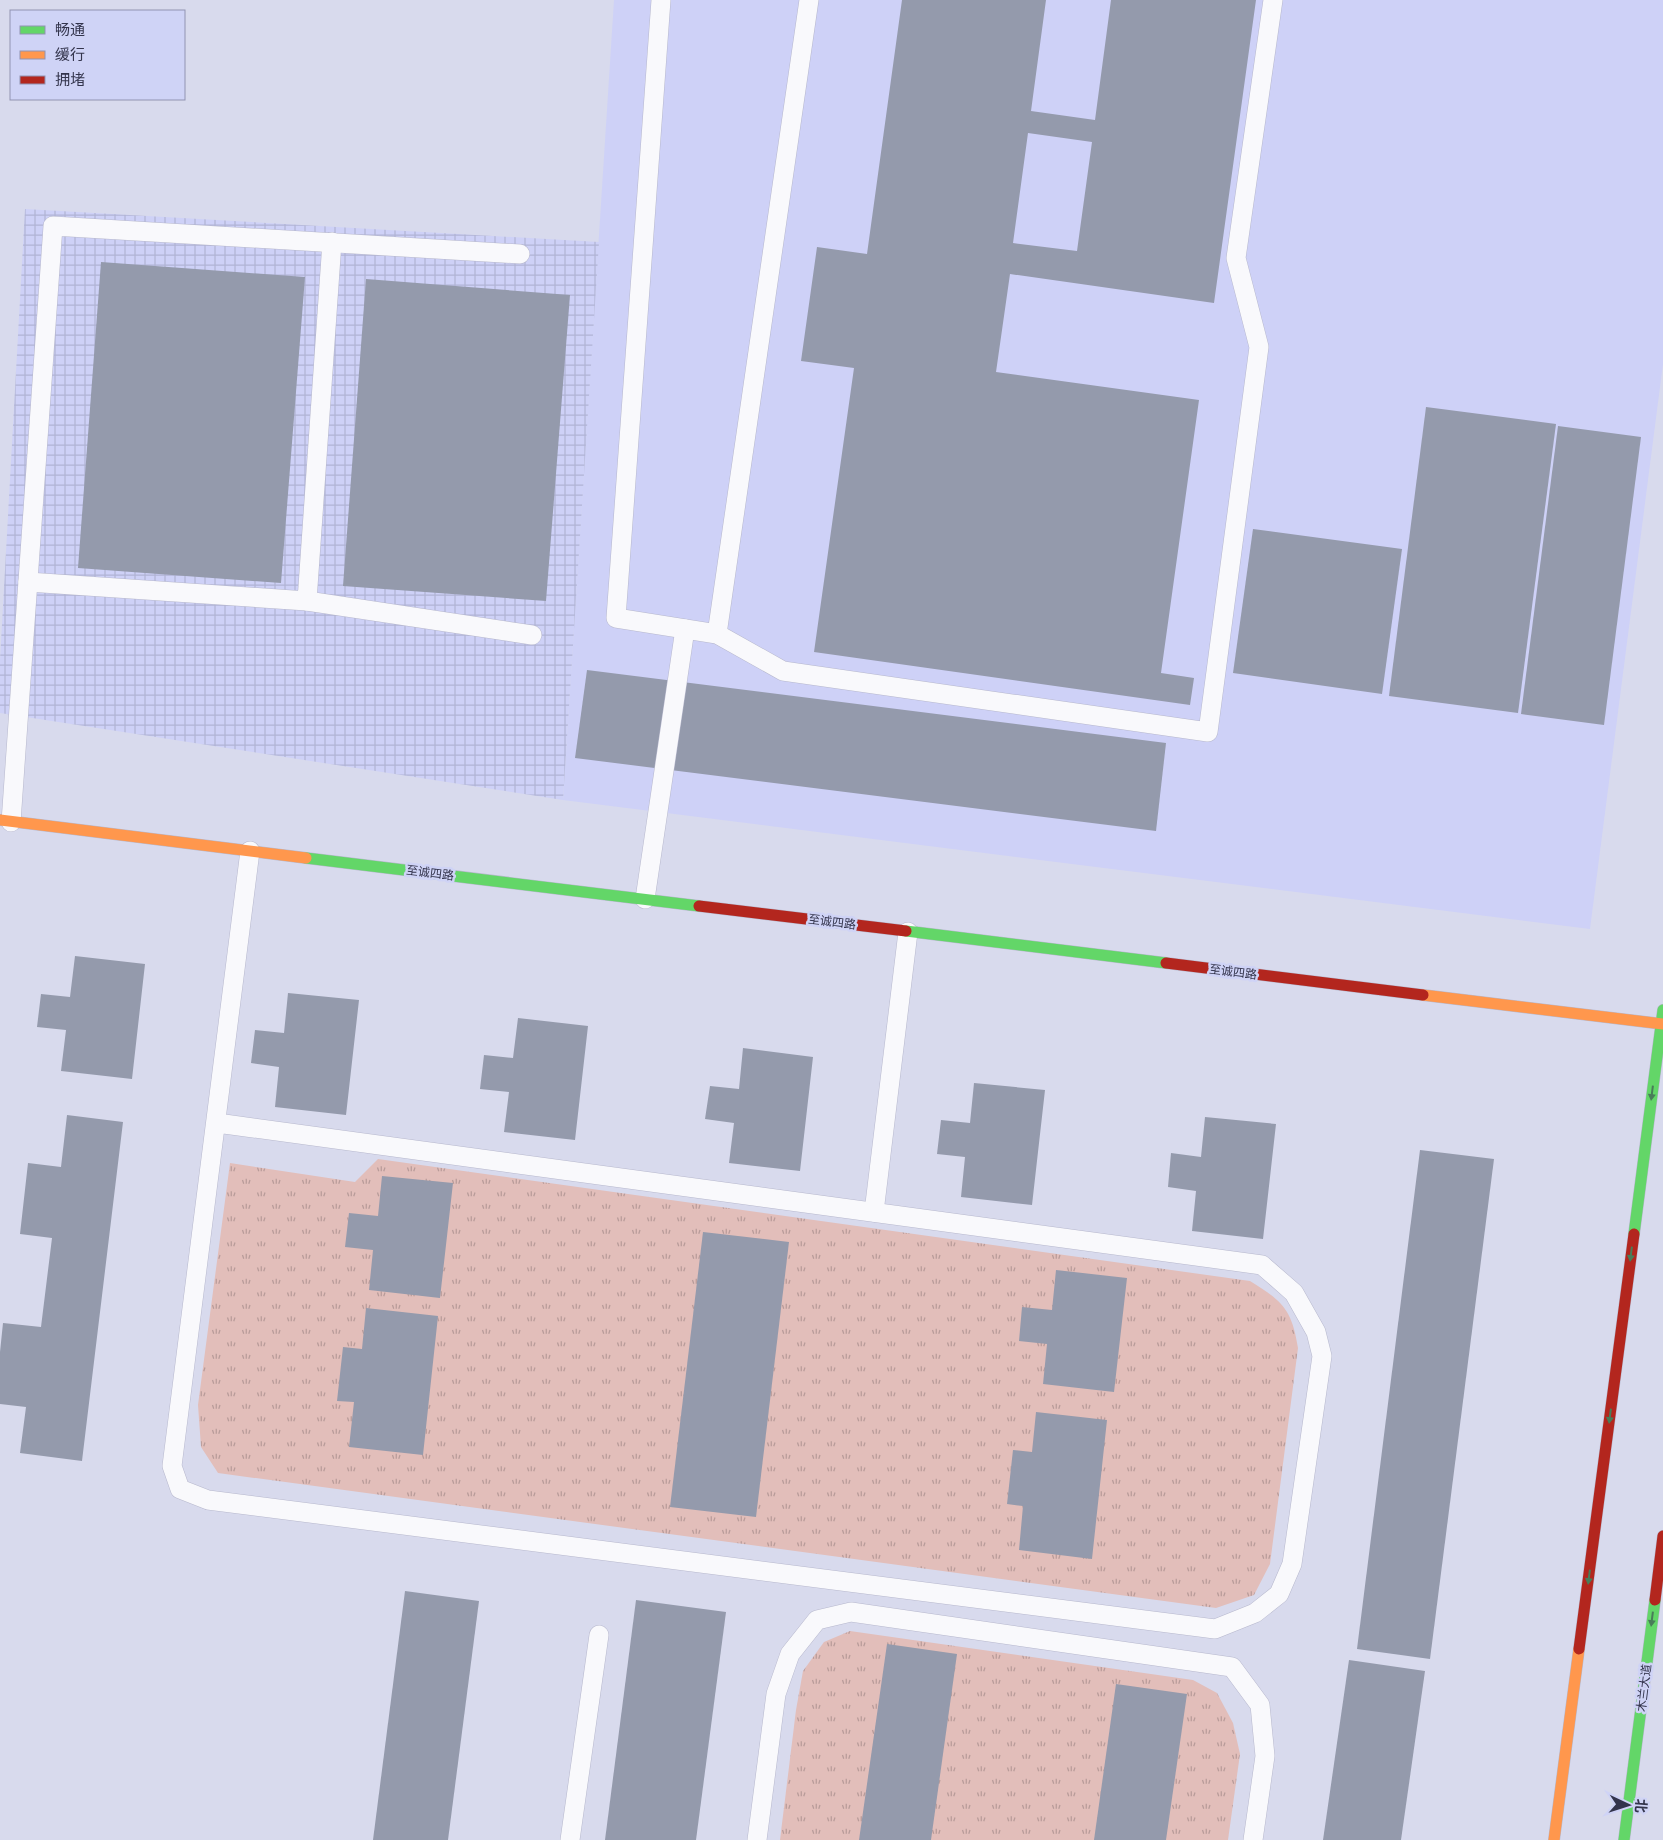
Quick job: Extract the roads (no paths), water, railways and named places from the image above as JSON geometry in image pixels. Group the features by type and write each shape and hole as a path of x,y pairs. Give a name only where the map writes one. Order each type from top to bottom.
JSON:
{"main road":[{"name":"至诚四路","path":"6,821 1662,1024"},
{"path":"1554,1840 1663,1010"},
{"name":"木兰大道","path":"1624,1840 1663,1536"}],"lane":[{"path":"661,0 616,618 717,634 783,671 1208,732 1259,347 1236,258 1273,0"},
{"path":"717,634 809,0"},
{"path":"6,821 28,582 53,226 520,254"},
{"path":"307,601 332,242"},
{"path":"28,582 307,601 532,635"},
{"path":"646,899 685,629"},
{"path":"217,1123 1262,1265 1294,1293 1316,1332 1322,1356 1292,1564 1279,1594 1255,1613 1215,1629 208,1500 180,1489 172,1466 250,851"},
{"path":"874,1212 908,932"},
{"path":"757,1840 776,1694 790,1654 817,1620 851,1612 1232,1667 1260,1705 1266,1756 1253,1840"},
{"path":"570,1840 598,1634"}]}
